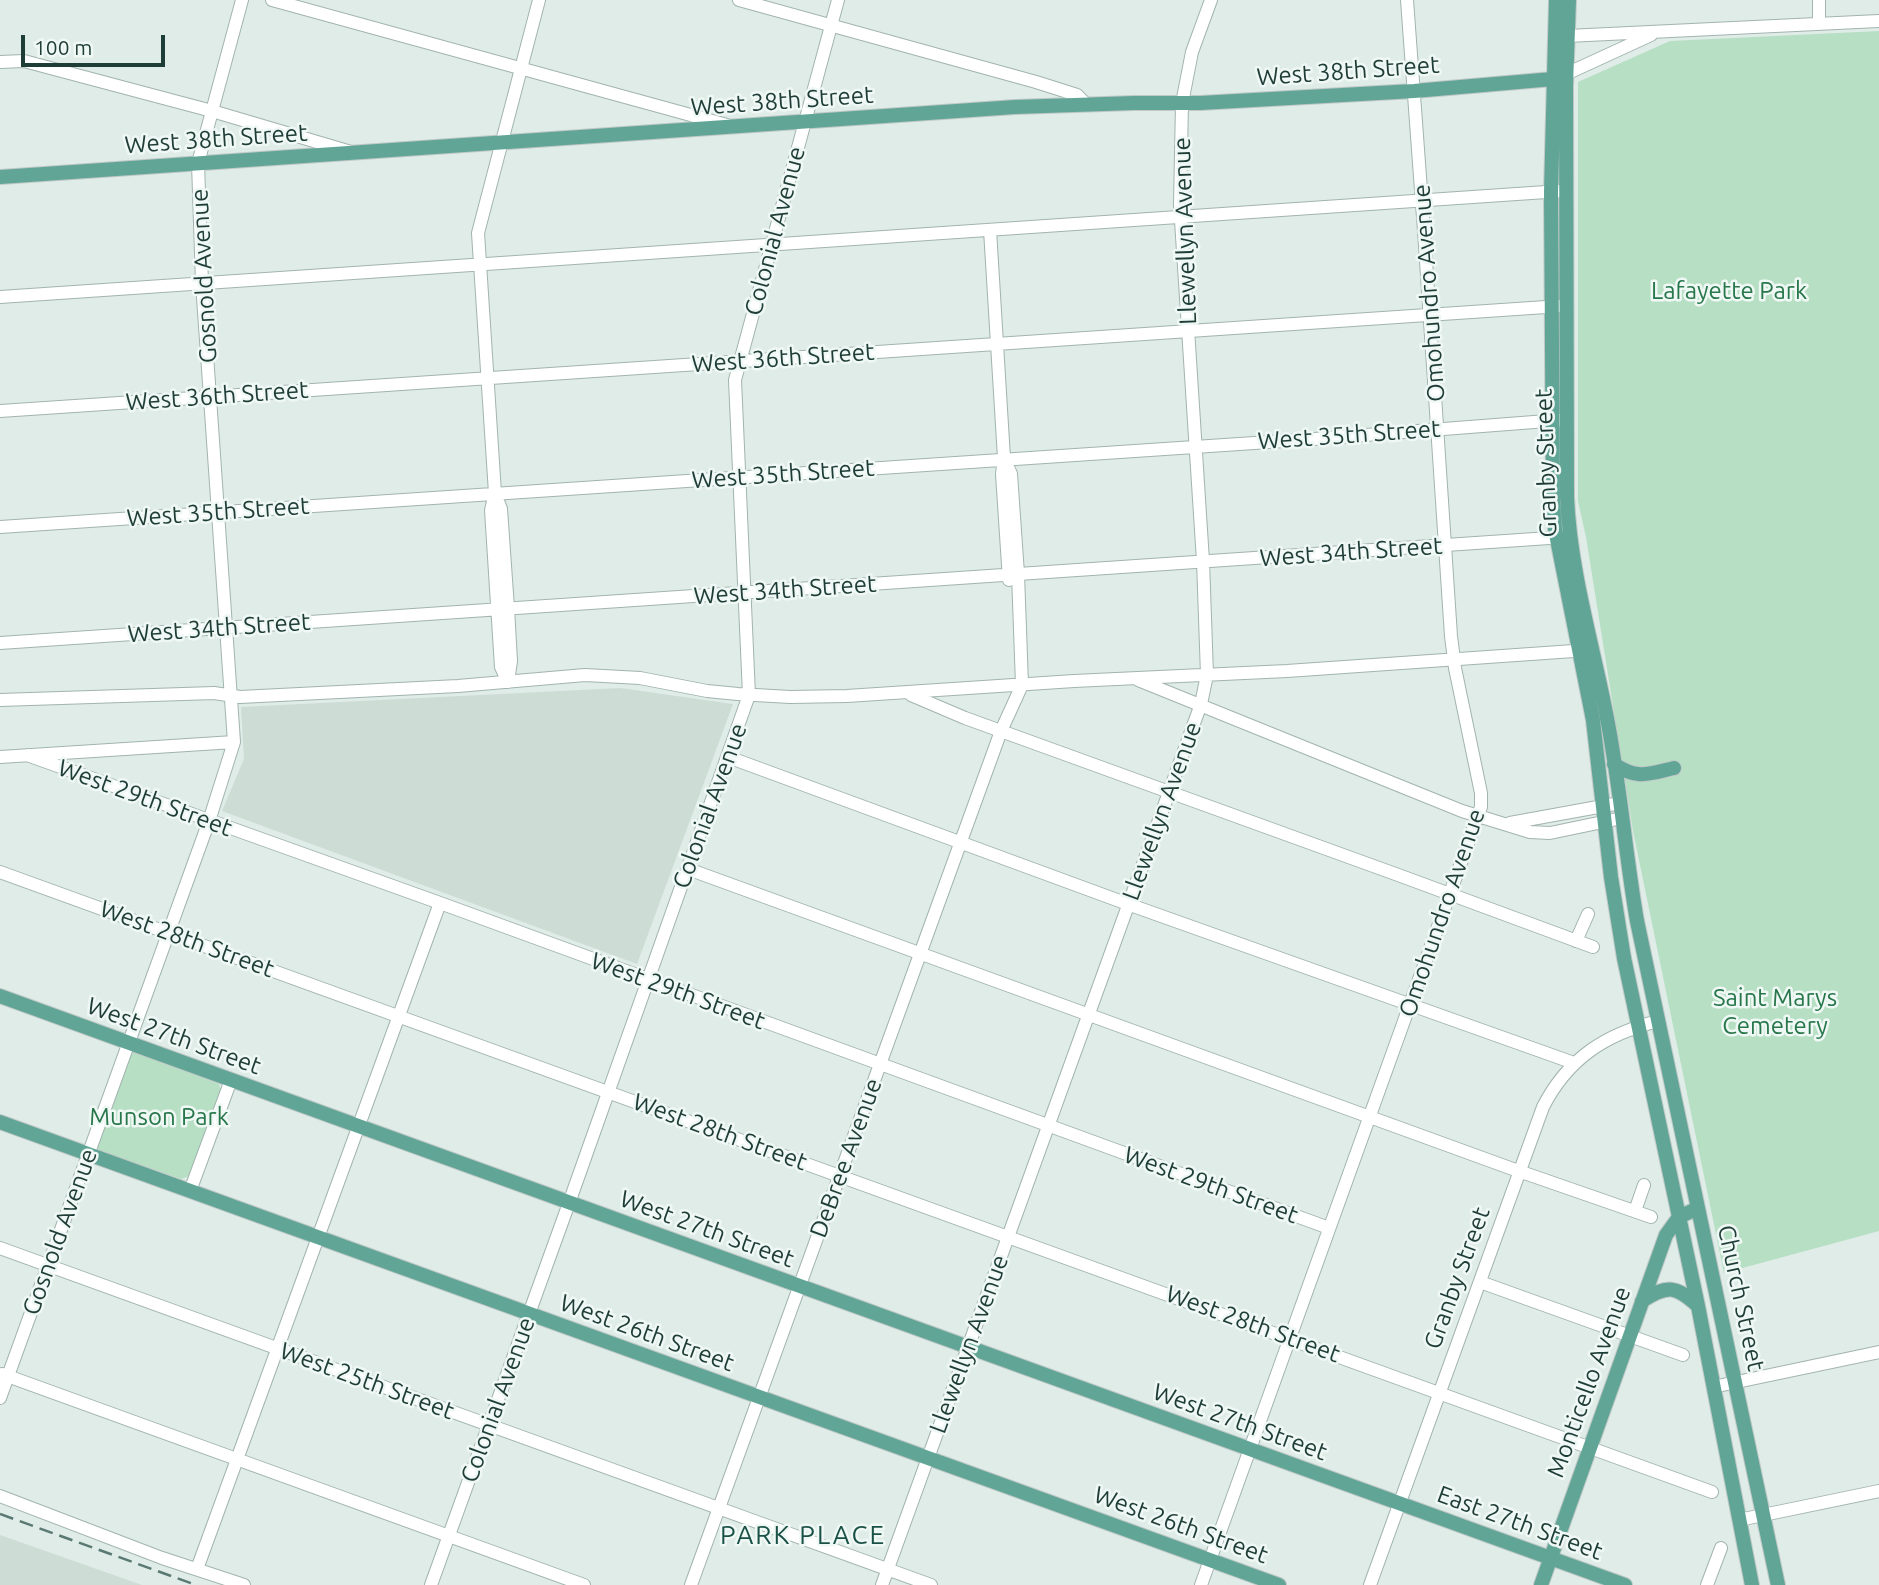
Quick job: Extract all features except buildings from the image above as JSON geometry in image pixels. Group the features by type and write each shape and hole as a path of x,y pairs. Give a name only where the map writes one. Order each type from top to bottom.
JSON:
{"main road":[{"name":"Granby Street","path":"1556,0 1559,77 1559,420 1553,502 1586,650 1606,716 1635,908 1658,1021"},
{"name":"Granby Street","path":"1559,77 1567,36 1569,0"},
{"name":"West 38th Street","path":"0,177 1015,107 1182,103 1414,91 1559,77"},
{"name":"Granby Street","path":"1586,650 1618,926 1638,1026"},
{"path":"1614,764 1639,775 1674,768"},
{"name":"West 27th Street","path":"0,996 1399,1503"},
{"name":"Church Street","path":"1658,1021 1778,1585"},
{"name":"Church Street","path":"1638,1026 1698,1306 1752,1585"},
{"name":"West 26th Street","path":"0,1122 1279,1585"},
{"path":"1679,1217 1698,1208"},
{"name":"Monticello Avenue","path":"1541,1585 1666,1235 1679,1217"},
{"path":"1642,1301 1658,1291 1670,1289 1684,1293 1698,1306"},
{"name":"East 27th Street","path":"1399,1503 1625,1585"}],"street":[{"name":"Gosnold Avenue","path":"0,1398 4,1375 89,1154 209,821 233,742 202,283 198,163 242,0"},
{"path":"272,0 734,127"},
{"path":"508,682 501,667 503,609 491,510 495,493 478,233 539,0"},
{"path":"738,0 1077,95 1087,105"},
{"name":"Colonial Avenue","path":"431,1585 750,695 735,380 838,0"},
{"name":"Llewellyn Avenue","path":"882,1585 1201,704 1207,675 1203,561 1180,217 1182,103 1192,52 1211,0"},
{"name":"Omohundro Avenue","path":"1201,1585 1481,807 1481,793 1454,659 1407,0"},
{"path":"1819,0 1819,23"},
{"path":"1567,36 1879,21"},
{"path":"1559,77 1658,31"},
{"path":"0,62 24,61 212,111 355,153"},
{"path":"0,296 1558,191"},
{"name":"DeBree Avenue","path":"691,1585 1001,731 1001,717 1018,685 1013,574 1002,474 1004,458 990,230"},
{"name":"West 36th Street","path":"0,411 1559,306"},
{"name":"West 35th Street","path":"0,527 1559,420"},
{"name":"West 34th Street","path":"0,643 1563,538"},
{"path":"0,700 214,692 240,697 585,675 613,675 707,691 790,697 906,693 1586,650"},
{"path":"1135,678 1479,817 1530,832 1550,833 1622,818"},
{"path":"906,693 965,718 1593,947"},
{"path":"0,757 233,742"},
{"name":"West 29th Street","path":"27,755 1329,1228"},
{"path":"729,757 1574,1063"},
{"path":"1506,824 1620,803"},
{"path":"688,869 1651,1217"},
{"name":"West 28th Street","path":"0,872 1713,1492"},
{"path":"197,1569 440,903"},
{"path":"1576,941 1588,914"},
{"name":"Granby Street","path":"1370,1585 1551,1091 1587,1052 1638,1026 1658,1021"},
{"path":"190,1191 231,1080"},
{"path":"1634,1211 1644,1185"},
{"name":"West 25th Street","path":"0,1248 931,1585"},
{"path":"1480,1282 1683,1355"},
{"path":"1713,1387 1879,1352"},
{"path":"4,1375 584,1585"},
{"path":"1739,1520 1879,1491"},
{"path":"0,1496 129,1546 244,1585"},
{"path":"1707,1585 1721,1548"}],"shaded area":[{"path":"620,688 733,704 637,964 222,811 244,759 241,707"},
{"path":"0,1535 142,1585 0,1585"}],"green space":[{"name":"Lafayette Park","path":"1879,31 1879,1231 1724,1273 1633,831 1578,501 1578,82 1670,41"},
{"name":"Munson Park","path":"134,1051 219,1084 221,1090 190,1176 181,1179 98,1150 96,1144 130,1052"}],"railway":[{"path":"0,1514 196,1585"}],"district":[{"name":"PARK PLACE","path":"803,1535"}],"park label":[{"name":"Saint Marys Cemetery","path":"1775,1012"}]}
